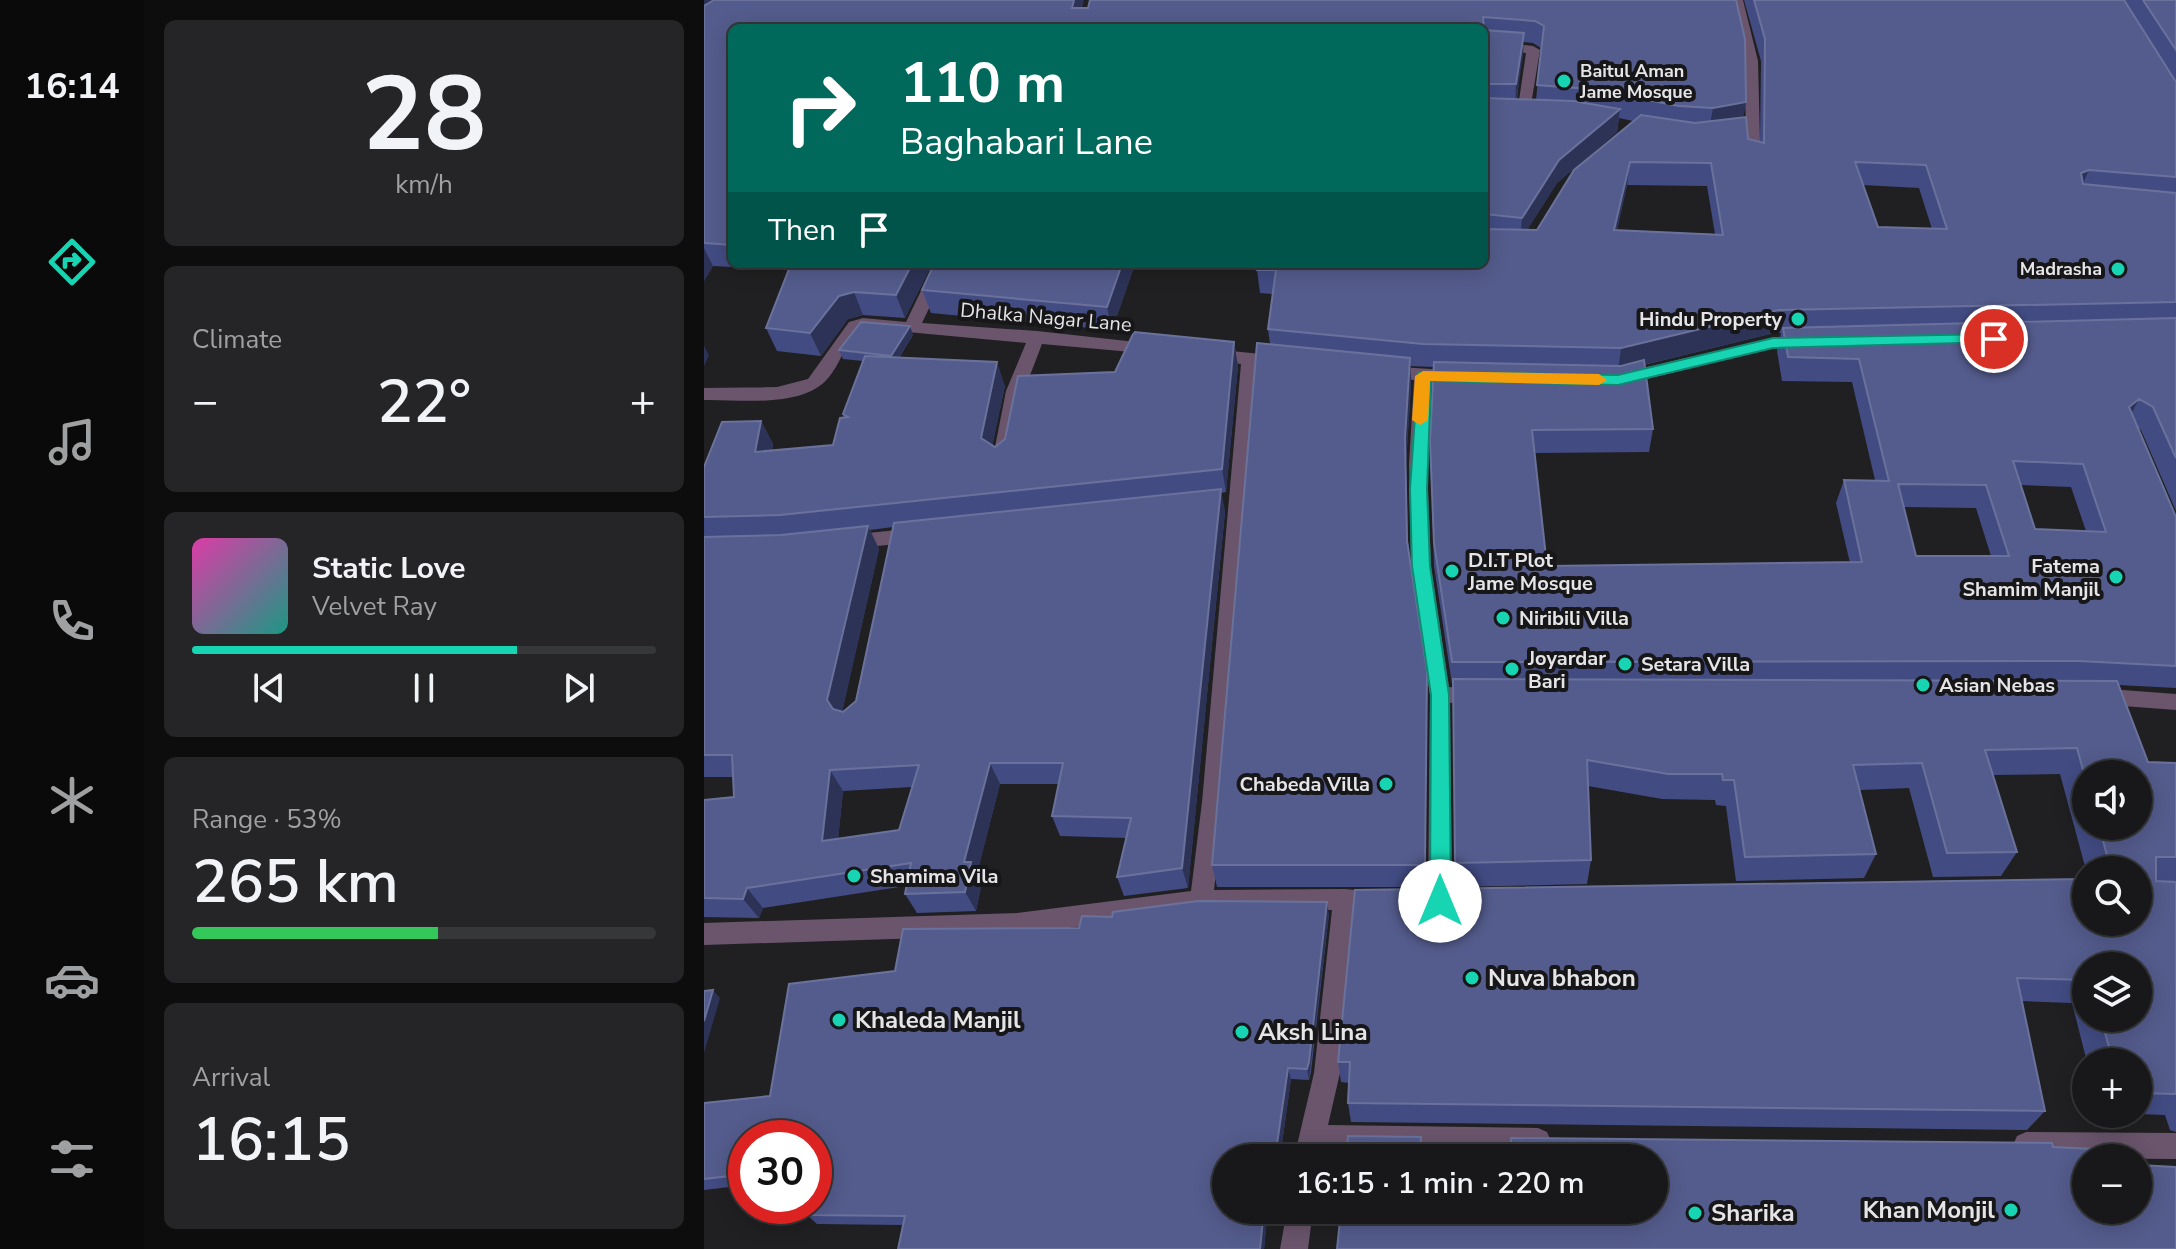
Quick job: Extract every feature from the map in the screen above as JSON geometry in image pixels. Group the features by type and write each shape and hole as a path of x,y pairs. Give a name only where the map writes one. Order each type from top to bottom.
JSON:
{"street":[{"path":"1737,0 1751,61 1753,160"},
{"path":"1488,45 1533,50 1525,114"},
{"path":"1705,139 1732,137 1753,129"},
{"path":"912,327 940,268"},
{"name":"Dhalka Nagar Lane","path":"704,394 802,389 817,381 827,369 855,324 1037,336 1297,364"},
{"path":"1001,462 1015,391 1037,336"},
{"path":"1603,380 1618,380 1773,343 1820,342"},
{"path":"1201,900 1213,802 1231,502 1250,359"},
{"path":"1360,370 1423,376 1483,377"},
{"path":"704,934 1017,924 1201,900 1432,900 1440,695 1421,566 1418,464 1423,376"},
{"path":"836,544 892,545 933,533"},
{"path":"1440,695 1503,695"},
{"path":"2082,695 2176,702"},
{"path":"1309,1144 1327,1073 1345,899"},
{"path":"1479,1144 1565,1142"},
{"path":"1993,1145 2176,1146"},
{"path":"1294,1249 1298,1224"}],"building":[{"path":"714,0 1074,0 1072,8 1088,8 1090,0 1736,0 1745,39 1746,102 1713,108 1679,106 1589,89 1537,85 1544,26 1535,21 1483,17 1484,24 728,24 728,245 704,243 704,6"},
{"path":"1754,0 2124,0 2176,82 2176,177 2089,170 2081,173 2083,184 2176,193 2176,302 1779,310 1621,348 1423,344 1268,329 1276,270 1257,268 1488,268 1488,229 1537,230 1574,170 1641,115 1695,123 1746,117 1748,139 1764,143 1765,39","holes":["1630,162 1711,163 1723,235 1614,230","1855,162 1926,165 1947,229 1878,227"]},
{"path":"2143,0 2176,0 2176,50"},
{"path":"1488,30 1524,33 1516,84 1488,84"},
{"path":"1488,98 1573,101 1620,109 1559,160 1522,218 1488,214"},
{"path":"789,268 910,268 896,295 854,292 839,296 810,333 766,328"},
{"path":"932,268 1121,268 1107,307 922,290"},
{"path":"2176,318 2176,458 2153,407 2139,399 2129,407 2176,517 2176,666 2079,661 1452,662 1434,543 1430,441 1434,362 1621,366 1644,360 1653,429 1532,430 1547,566 1862,562 1844,480 1889,481 1859,359 1788,357 1783,328","holes":["2013,461 2083,464 2106,532 2035,529","1898,484 1986,485 2009,556 1916,556"]},
{"path":"861,322 910,326 891,356 839,350"},
{"path":"1134,332 1234,342 1222,469 780,515 704,517 704,467 722,422 761,421 755,452 833,445 840,418 848,417 843,414 865,356 997,362 981,438 995,447 1005,439 1018,376 1115,372"},
{"path":"1257,343 1410,358 1405,438 1407,541 1427,671 1425,865 1212,865"},
{"path":"1221,489 1182,868 1117,877 1131,818 1052,816 1063,763 990,763 964,862 971,862 965,892 905,894 911,863 747,888 743,899 704,898 704,800 734,797 732,755 704,755 704,537 781,535 868,526 827,700 833,709 843,712 856,701 894,523","holes":["919,765 899,830 822,841 830,770"]},
{"path":"1453,679 2117,681 2147,760 2080,760 2077,748 1985,750 2017,852 1947,853 1922,763 1853,765 1876,854 1745,857 1734,780 1723,780 1722,774 1668,774 1587,760 1591,860 1455,863"},
{"path":"2152,762 2176,763 2176,857 2156,857 2156,881 2176,882 2176,1094 2152,1093 2152,1048 2109,1048 2105,1032 2152,1032 2152,952 2072,952 2072,980 2017,978 2045,1111 1348,1103 1350,1062 1338,1062 1355,890 2072,879 2072,936 2152,936 2152,856 2107,856 2103,840 2152,840"},
{"path":"1198,901 1327,902 1309,1062 1307,1069 1288,1068 1277,1144 1212,1144 1212,1224 1263,1224 1260,1249 898,1249 905,1216 832,1215 832,1120 728,1120 728,1176 704,1179 704,1103 770,1096 789,984 895,971 903,929 1079,928 1082,916 1112,917 1113,912"},
{"path":"713,990 704,1021 704,991"},
{"path":"1348,1136 1421,1137 1420,1144 1347,1144"},
{"path":"1511,1138 2052,1143 2053,1147 2072,1148 2072,1224 2152,1224 2152,1166 2176,1167 2176,1249 1337,1249 1340,1224 1668,1224 1668,1144 1511,1144"}],"slow traffic":[{"path":"1420,420 1423,376 1599,380"}],"place":[{"name":"Baitul Aman Jame Mosque","path":"1564,81"},
{"name":"Madrasha","path":"2118,269"},
{"name":"Hindu Property","path":"1798,319"},
{"name":"D.I.T Plot Jame Mosque","path":"1452,571"},
{"name":"Fatema Shamim Manjil","path":"2116,577"},
{"name":"Niribili Villa","path":"1503,618"},
{"name":"Setara Villa","path":"1625,664"},
{"name":"Joyardar Bari","path":"1512,669"},
{"name":"Asian Nebas","path":"1923,685"},
{"name":"Chabeda Villa","path":"1386,784"},
{"name":"Shamima Vila","path":"854,876"},
{"name":"Nuva bhabon","path":"1472,978"},
{"name":"Khaleda Manjil","path":"839,1020"},
{"name":"Aksh Lina","path":"1242,1032"},
{"name":"Khan Monjil","path":"2011,1210"},
{"name":"Sharika","path":"1695,1213"}],"route":[{"path":"1440,901 1440,695 1421,566 1418,464 1423,376 1618,380 1773,343 1994,339"}]}
